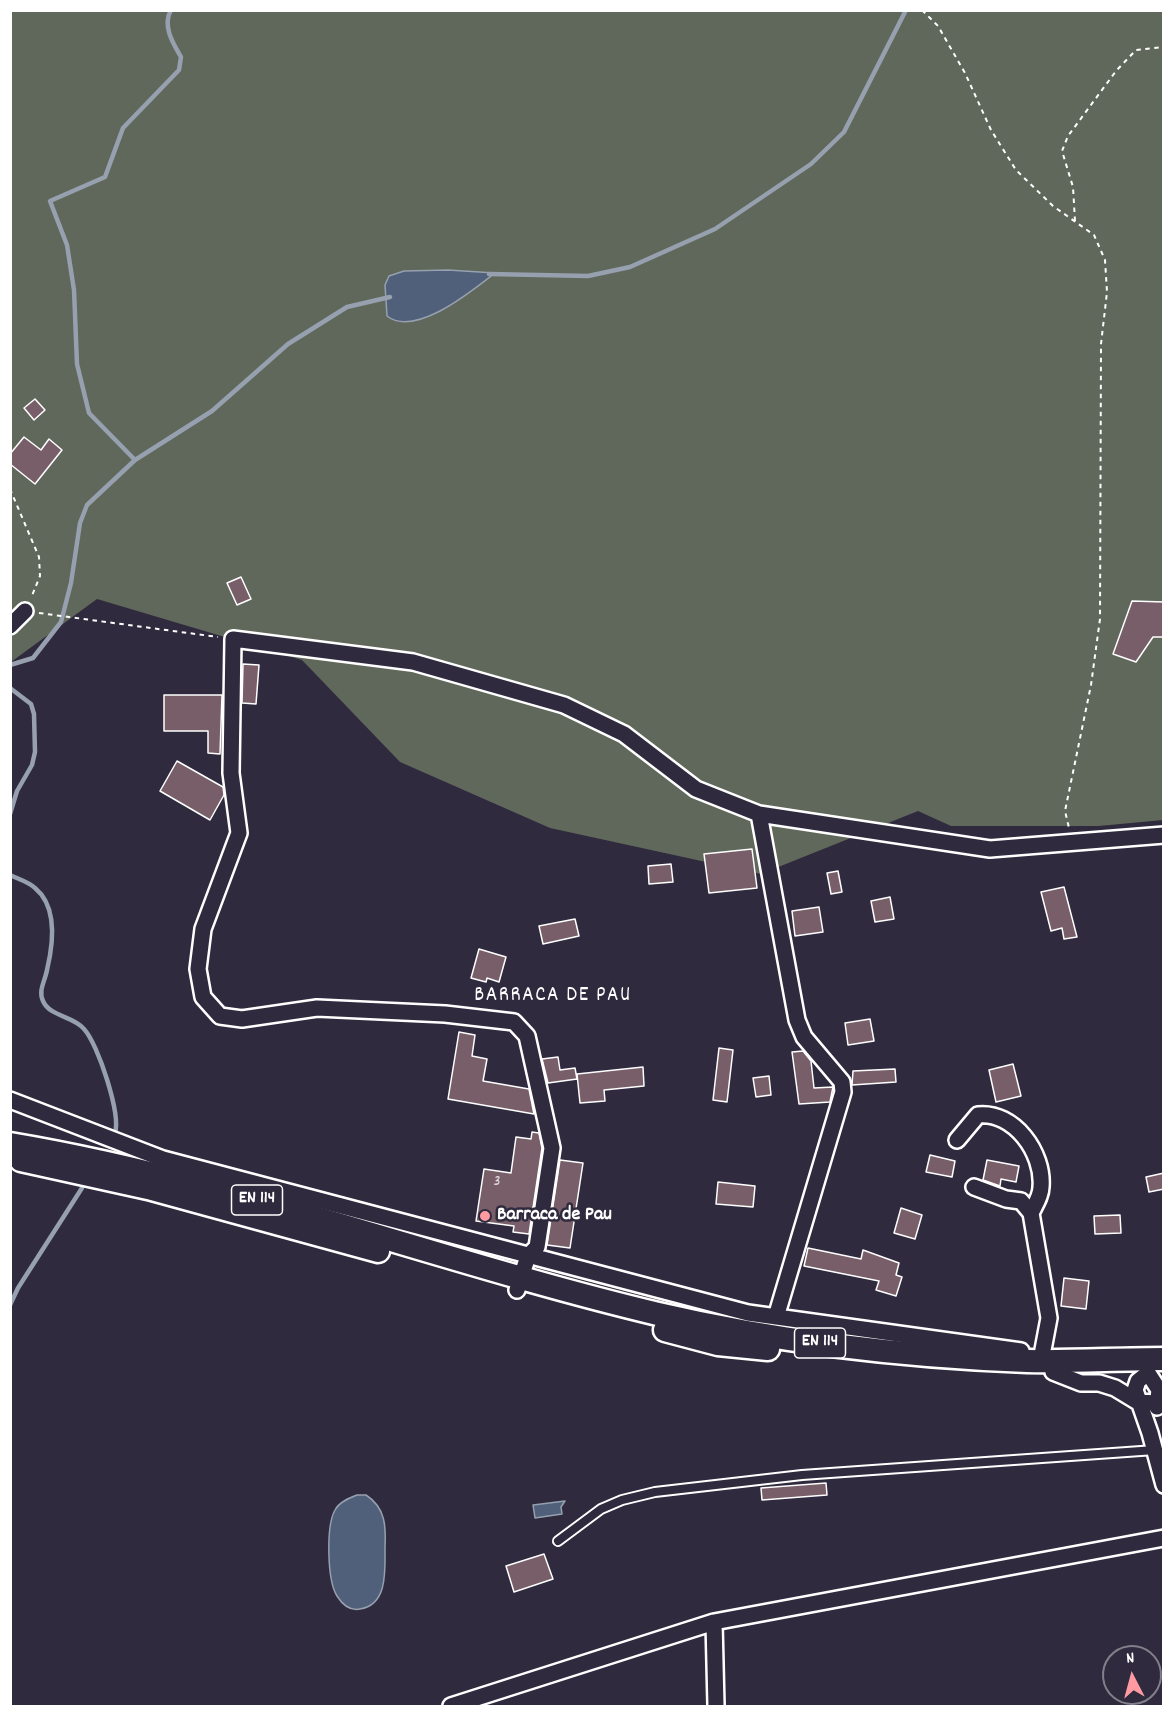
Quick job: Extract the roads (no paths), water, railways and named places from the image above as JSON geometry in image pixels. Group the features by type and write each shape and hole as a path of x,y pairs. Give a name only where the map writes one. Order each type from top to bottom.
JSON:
{"main road":[{"name":"EN 114","path":"10,1144 158,1173 657,1313 795,1340 914,1354 1030,1361 1089,1360 1156,1366"},
{"name":"EN 114","path":"10,1158 522,1274 718,1344 969,1370 1047,1364 1099,1371 1156,1366"}],"street":[{"path":"10,626 25,611"},
{"path":"522,1274 537,1247 552,1148 527,1036 514,1022 445,1014 317,1008 242,1019 220,1016 203,997 198,969 203,929 239,833 231,773 232,639 413,662 564,705 624,734 696,789 759,814 990,849 1164,835"},
{"path":"759,814 797,1020 804,1037 842,1082 843,1092 776,1317"},
{"path":"10,1100 163,1159 522,1274 748,1313 879,1331 1047,1364 1089,1360"},
{"path":"957,1140 978,1115 997,1115 1012,1126 1027,1141 1041,1175 1041,1189 1031,1213"},
{"path":"974,1187 1006,1199 1021,1201 1031,1213 1049,1318 1047,1364"},
{"path":"1047,1364 1081,1383 1099,1383 1115,1388 1138,1402 1160,1400"},
{"path":"1150,1433 1160,1400 1156,1366"},
{"path":"1156,1366 1138,1381 1135,1390 1164,1485"},
{"path":"451,1707 714,1622 1164,1538"},
{"path":"714,1622 716,1707"}],"lane":[{"path":"558,1540 601,1509 622,1500 655,1492 802,1475 1155,1450"}],"water":[{"path":"448,270 495,273 443,310 427,317 412,321 399,321 387,316 385,285 389,276 404,271"},
{"path":"357,1495 366,1495 373,1500 383,1518 385,1525 384,1576 376,1601 369,1606 353,1609 341,1602 334,1588 331,1578 329,1540 335,1510 342,1503"},
{"path":"565,1501 561,1507 562,1514 535,1518 533,1505"}],"waterway":[{"path":"135,460 89,413 77,364 74,290 67,245 50,201 105,177 123,128 179,70 181,57 168,28 171,10"},
{"path":"489,274 588,276 630,267 715,229 811,164 844,132 906,10"},
{"path":"10,665 33,658 61,622 71,583 80,523 87,505 135,460 212,411 288,344 347,307 390,297"},
{"path":"10,688 31,704 34,714 35,752 32,765 17,791 10,814"},
{"path":"10,875 33,886 47,905 52,938 42,990 43,1001 51,1010 80,1025 90,1037 102,1063 112,1096 115,1133"},
{"path":"10,1305 18,1288 82,1188"}],"place":[{"name":"Barraca de Pau","path":"485,1216"}],"district":[{"name":"BARRACA DE PAU","path":"553,997"}]}
